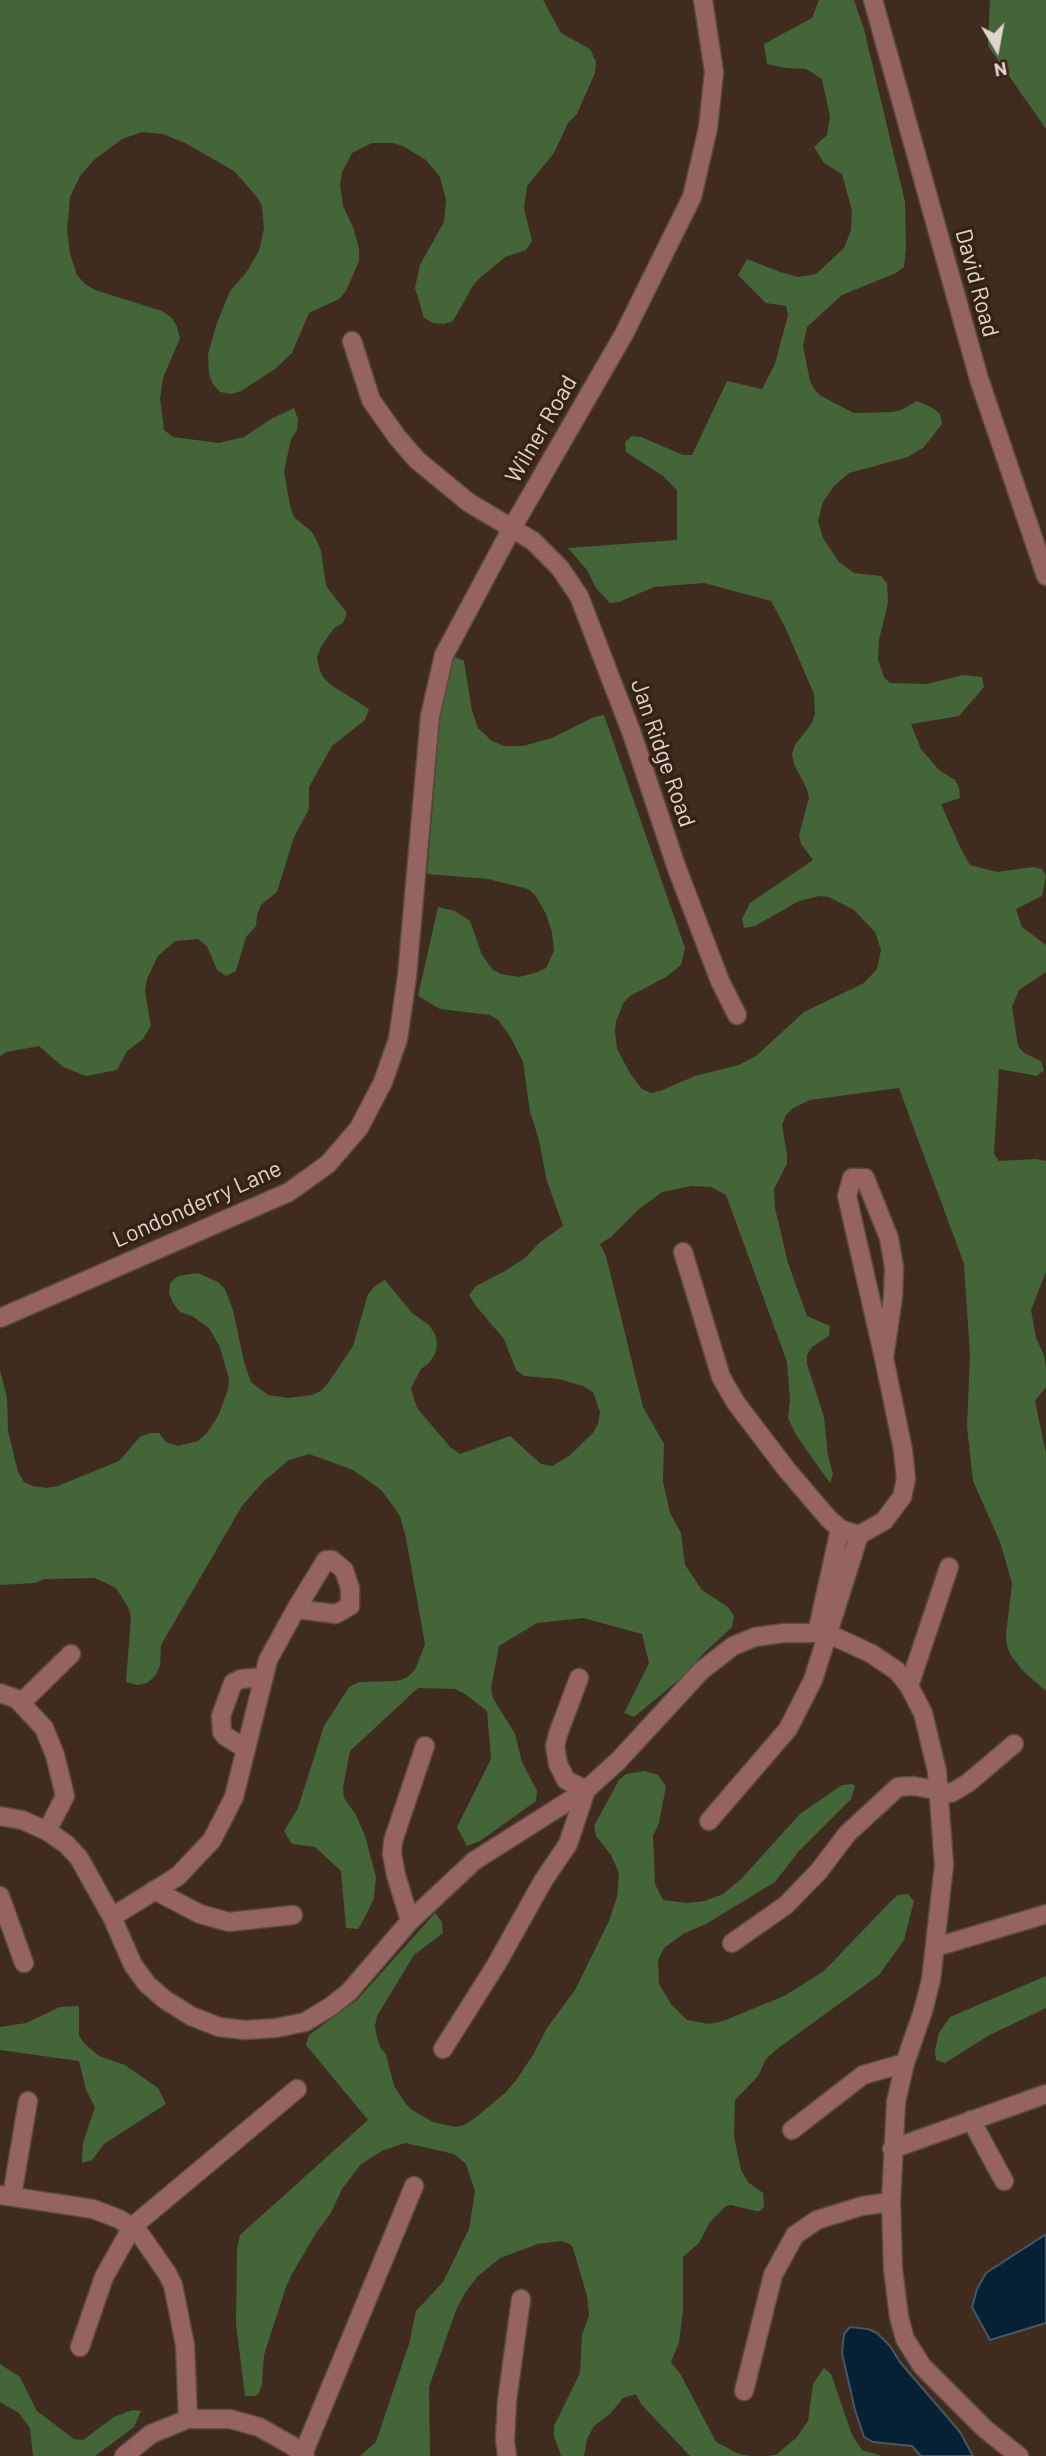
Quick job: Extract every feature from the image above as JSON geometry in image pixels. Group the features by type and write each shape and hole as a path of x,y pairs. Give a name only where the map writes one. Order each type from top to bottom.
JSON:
{"street":[{"name":"Wilner Road","path":"415,885 430,716 444,655 624,334 692,197 708,128 714,72 703,0"},
{"name":"David Road","path":"873,0 979,379 1046,576"},
{"name":"Jan Ridge Road","path":"352,341 371,400 397,438 417,460 468,502 533,541 560,568 579,596 632,734 686,891 720,981 737,1015"},
{"name":"Londonderry Lane","path":"0,1318 289,1192 328,1164 359,1128 383,1082 398,1038 415,885"},
{"path":"823,1633 859,1535 884,1521 902,1497 906,1479 903,1450 884,1358 846,1196 852,1178 865,1178 889,1238 894,1267 893,1297 884,1358"},
{"path":"683,1252 721,1377 731,1394 787,1470 840,1529 859,1535"},
{"path":"709,1821 788,1729 813,1680 840,1529"},
{"path":"909,1686 949,1567"},
{"path":"112,1917 178,1876 212,1840 234,1797 268,1660 296,1609"},
{"path":"0,1816 22,1820 47,1831 79,1857 112,1917 133,1965 147,1984 164,1999 191,2016 209,2023 245,2030 276,2028 305,2022 349,1992 410,1921 474,1861 586,1790 618,1761 701,1671 733,1646 755,1637 783,1633 823,1633 872,1654 897,1671 909,1686 923,1713 931,1741 939,1792 944,1865 936,1947 923,2011 905,2063 896,2102 891,2202 893,2269 899,2317 905,2339 922,2366 985,2430 1019,2456"},
{"path":"21,1703 71,1654"},
{"path":"246,1749 225,1736 222,1732 221,1716 233,1683 241,1679 264,1677"},
{"path":"579,1678 555,1746 558,1764 566,1780 586,1790"},
{"path":"0,1693 17,1699 44,1728 63,1781 65,1796 47,1831"},
{"path":"732,1943 786,1905 819,1871 847,1834 898,1787 914,1786 951,1793 968,1783 1014,1744"},
{"path":"410,1921 396,1875 392,1854 393,1841 425,1746"},
{"path":"443,2049 568,1844 586,1790"},
{"path":"154,1890 200,1914 229,1922 293,1915"},
{"path":"0,1896 24,1963"},
{"path":"936,1947 1046,1914"},
{"path":"792,2130 863,2075 905,2063"},
{"path":"80,2347 104,2277 132,2227 297,2089"},
{"path":"892,2149 1046,2094"},
{"path":"28,2101 6,2195 93,2210 119,2219 137,2230 173,2286 185,2345 188,2419"},
{"path":"971,2120 1004,2181"},
{"path":"124,2456 150,2434 188,2419 230,2419 259,2427 304,2455 414,2186"},
{"path":"744,2391 773,2275 795,2235 817,2220 862,2206 891,2202"},
{"path":"507,2456 507,2401 521,2299"}],"green space":[{"path":"0,0 543,0 561,33 590,49 596,62 595,73 577,114 568,123 554,153 527,186 524,208 532,241 526,250 505,257 474,284 453,321 433,323 424,318 415,288 420,265 444,222 446,200 440,177 426,160 393,143 372,143 352,153 342,172 340,184 343,206 359,249 359,261 346,291 339,299 309,313 292,353 275,369 241,391 231,394 220,392 213,384 209,374 208,354 230,291 246,273 259,251 264,229 262,206 257,197 234,171 185,143 163,134 142,132 122,139 94,160 80,176 70,197 67,230 70,254 77,275 95,290 162,311 172,318 177,327 180,338 163,378 160,399 164,430 173,437 219,443 244,437 294,408 298,419 297,430 291,439 284,471 290,506 294,517 312,532 317,541 326,586 347,613 343,623 334,628 321,647 317,657 319,668 331,685 369,709 365,720 332,746 309,787 309,809 294,837 277,892 261,905 256,926 246,937 236,971 226,976 217,970 207,946 198,939 175,941 158,956 147,979 145,992 151,1026 143,1039 127,1051 117,1070 86,1076 63,1067 39,1046 7,1052 0,1056"},
{"path":"819,0 854,0 864,29 905,202 906,248 904,267 896,273 842,295 807,327 803,346 810,381 821,396 854,413 892,412 917,401 940,414 942,424 924,447 908,457 849,473 834,486 823,502 818,521 823,538 839,562 854,573 881,576 887,583 888,603 879,640 878,659 884,677 890,683 926,684 964,675 982,677 984,687 959,716 911,724 921,749 939,770 955,780 959,788 960,798 941,804 970,865 997,872 1033,867 1042,869 1046,876 1042,896 1016,909 1022,927 1046,945 1046,972 1019,990 1012,1007 1018,1046 1024,1053 1041,1061 1044,1070 1037,1076 999,1069 994,1154 999,1161 1046,1161 1046,1272 1031,1310 1036,1338 1044,1355 1046,1368 1046,1387 1035,1401 1046,1453 1046,1691 1022,1670 1007,1645 1012,1583 1000,1542 973,1481 967,1427 970,1356 964,1264 899,1088 810,1100 793,1108 786,1115 782,1125 787,1164 774,1189 775,1208 788,1263 807,1316 830,1326 829,1336 812,1347 807,1355 807,1364 824,1417 828,1456 833,1474 830,1483 796,1435 788,1418 790,1400 787,1362 726,1195 711,1187 692,1186 662,1192 600,1244 606,1256 643,1407 664,1444 663,1481 670,1513 681,1533 685,1565 702,1590 728,1607 734,1616 732,1627 680,1679 634,1717 624,1713 649,1663 642,1634 583,1618 537,1623 499,1646 491,1688 493,1698 515,1734 522,1762 537,1791 536,1801 480,1841 467,1846 457,1827 491,1759 487,1711 455,1689 418,1688 350,1751 343,1788 344,1798 356,1815 365,1836 376,1877 374,1898 364,1919 358,1929 346,1928 341,1871 315,1847 292,1844 284,1831 298,1808 324,1726 349,1687 359,1682 397,1681 406,1678 415,1670 425,1644 400,1516 381,1490 353,1470 309,1454 289,1460 263,1482 242,1506 161,1645 160,1666 155,1676 147,1683 137,1685 126,1682 131,1617 116,1588 95,1578 45,1579 35,1583 0,1585 0,1370 7,1398 8,1431 18,1472 24,1482 33,1486 58,1486 119,1461 140,1437 150,1433 159,1433 166,1442 178,1446 198,1441 207,1433 219,1414 229,1379 220,1347 209,1328 192,1316 180,1312 173,1303 169,1293 170,1283 178,1276 198,1273 218,1282 225,1289 251,1382 268,1395 288,1398 312,1395 321,1391 328,1383 353,1346 368,1294 385,1280 412,1313 429,1325 435,1334 435,1354 421,1369 411,1388 417,1408 451,1448 460,1454 510,1436 541,1464 552,1466 569,1456 593,1433 600,1412 593,1392 559,1379 524,1376 516,1370 504,1339 469,1295 476,1286 525,1258 540,1242 563,1226 546,1178 539,1140 530,1112 523,1062 510,1036 498,1020 490,1015 440,1009 418,996 438,907 455,911 470,921 482,955 493,970 501,974 519,977 538,972 546,968 554,951 546,914 535,895 528,889 488,879 427,874 440,719 449,663 455,657 464,661 472,711 478,728 492,741 504,746 523,746 552,738 594,717 604,715 685,948 681,965 666,977 630,996 624,1002 616,1021 617,1049 642,1089 651,1093 660,1091 695,1076 739,1065 756,1056 804,1012 864,983 877,969 881,950 875,932 854,910 829,897 819,896 799,901 755,926 744,928 742,919 750,903 813,860 801,844 799,835 809,798 792,754 795,745 812,723 815,714 814,694 771,601 704,583 654,587 619,602 610,603 568,548 677,540 677,490 663,476 626,452 625,442 632,436 641,437 683,455 692,455 727,381 762,389 775,364 788,315 786,306 766,303 738,275 747,259 798,277 816,274 844,248 851,230 852,211 842,174 824,163 814,147 827,135 830,117 822,79 806,69 767,64 764,44 812,18"},
{"path":"990,0 1046,0 1046,129 988,46"},
{"path":"644,1771 658,1775 666,1786 659,1823 653,1836 655,1884 663,1900 687,1903 705,1901 723,1894 741,1879 800,1814 842,1785 855,1786 851,1799 799,1851 775,1882 706,1924 683,1934 664,1948 658,1960 659,1984 671,2004 687,2020 709,2024 723,2021 784,1996 824,1971 898,1895 908,1894 914,1901 904,1940 879,1975 777,2049 766,2059 758,2076 735,2100 734,2137 741,2170 748,2182 763,2193 764,2207 756,2211 726,2206 710,2222 699,2243 683,2257 683,2310 679,2342 671,2362 681,2375 716,2442 739,2454 751,2456 690,2456 641,2404 636,2394 623,2398 610,2414 594,2426 587,2439 584,2456 561,2456 554,2436 554,2426 580,2373 582,2335 589,2315 587,2296 573,2248 561,2241 538,2244 500,2258 477,2277 465,2293 456,2310 429,2387 430,2456 360,2456 376,2442 409,2344 416,2311 443,2282 469,2229 475,2191 466,2164 454,2154 405,2143 382,2151 361,2164 342,2189 331,2213 292,2274 264,2355 259,2393 245,2396 236,2324 237,2249 240,2235 368,2120 306,2045 309,2035 357,2000 435,1913 442,1922 443,1933 414,1955 377,2016 376,2033 380,2047 386,2054 394,2086 412,2110 433,2122 455,2127 475,2118 517,2079 547,2028 575,1990 609,1921 617,1897 619,1873 611,1855 596,1836 594,1826 619,1780 626,1774"},
{"path":"1046,1976 1046,2008 988,2036 945,2063 936,2060 939,2033 950,2017"},
{"path":"79,2006 79,2036 85,2044 99,2056 125,2065 158,2088 166,2104 104,2144 92,2160 82,2163 83,2143 95,2107 86,2090 79,2061 0,2050 0,2027 26,2023 60,2007"},
{"path":"0,2364 20,2377 37,2411 74,2439 83,2440 114,2417 132,2410 141,2411 134,2427 95,2456 33,2456 30,2428 19,2413 0,2402"},
{"path":"824,2368 831,2374 852,2435 862,2450 882,2456 766,2456 776,2455 797,2437 808,2421 813,2384"}],"water":[{"path":"1046,2234 1046,2323 990,2340 972,2307 977,2289 986,2273"},
{"path":"850,2327 877,2333 890,2346 900,2362 960,2432 973,2456 921,2456 912,2446 873,2442 864,2437 842,2353 844,2334"}]}
